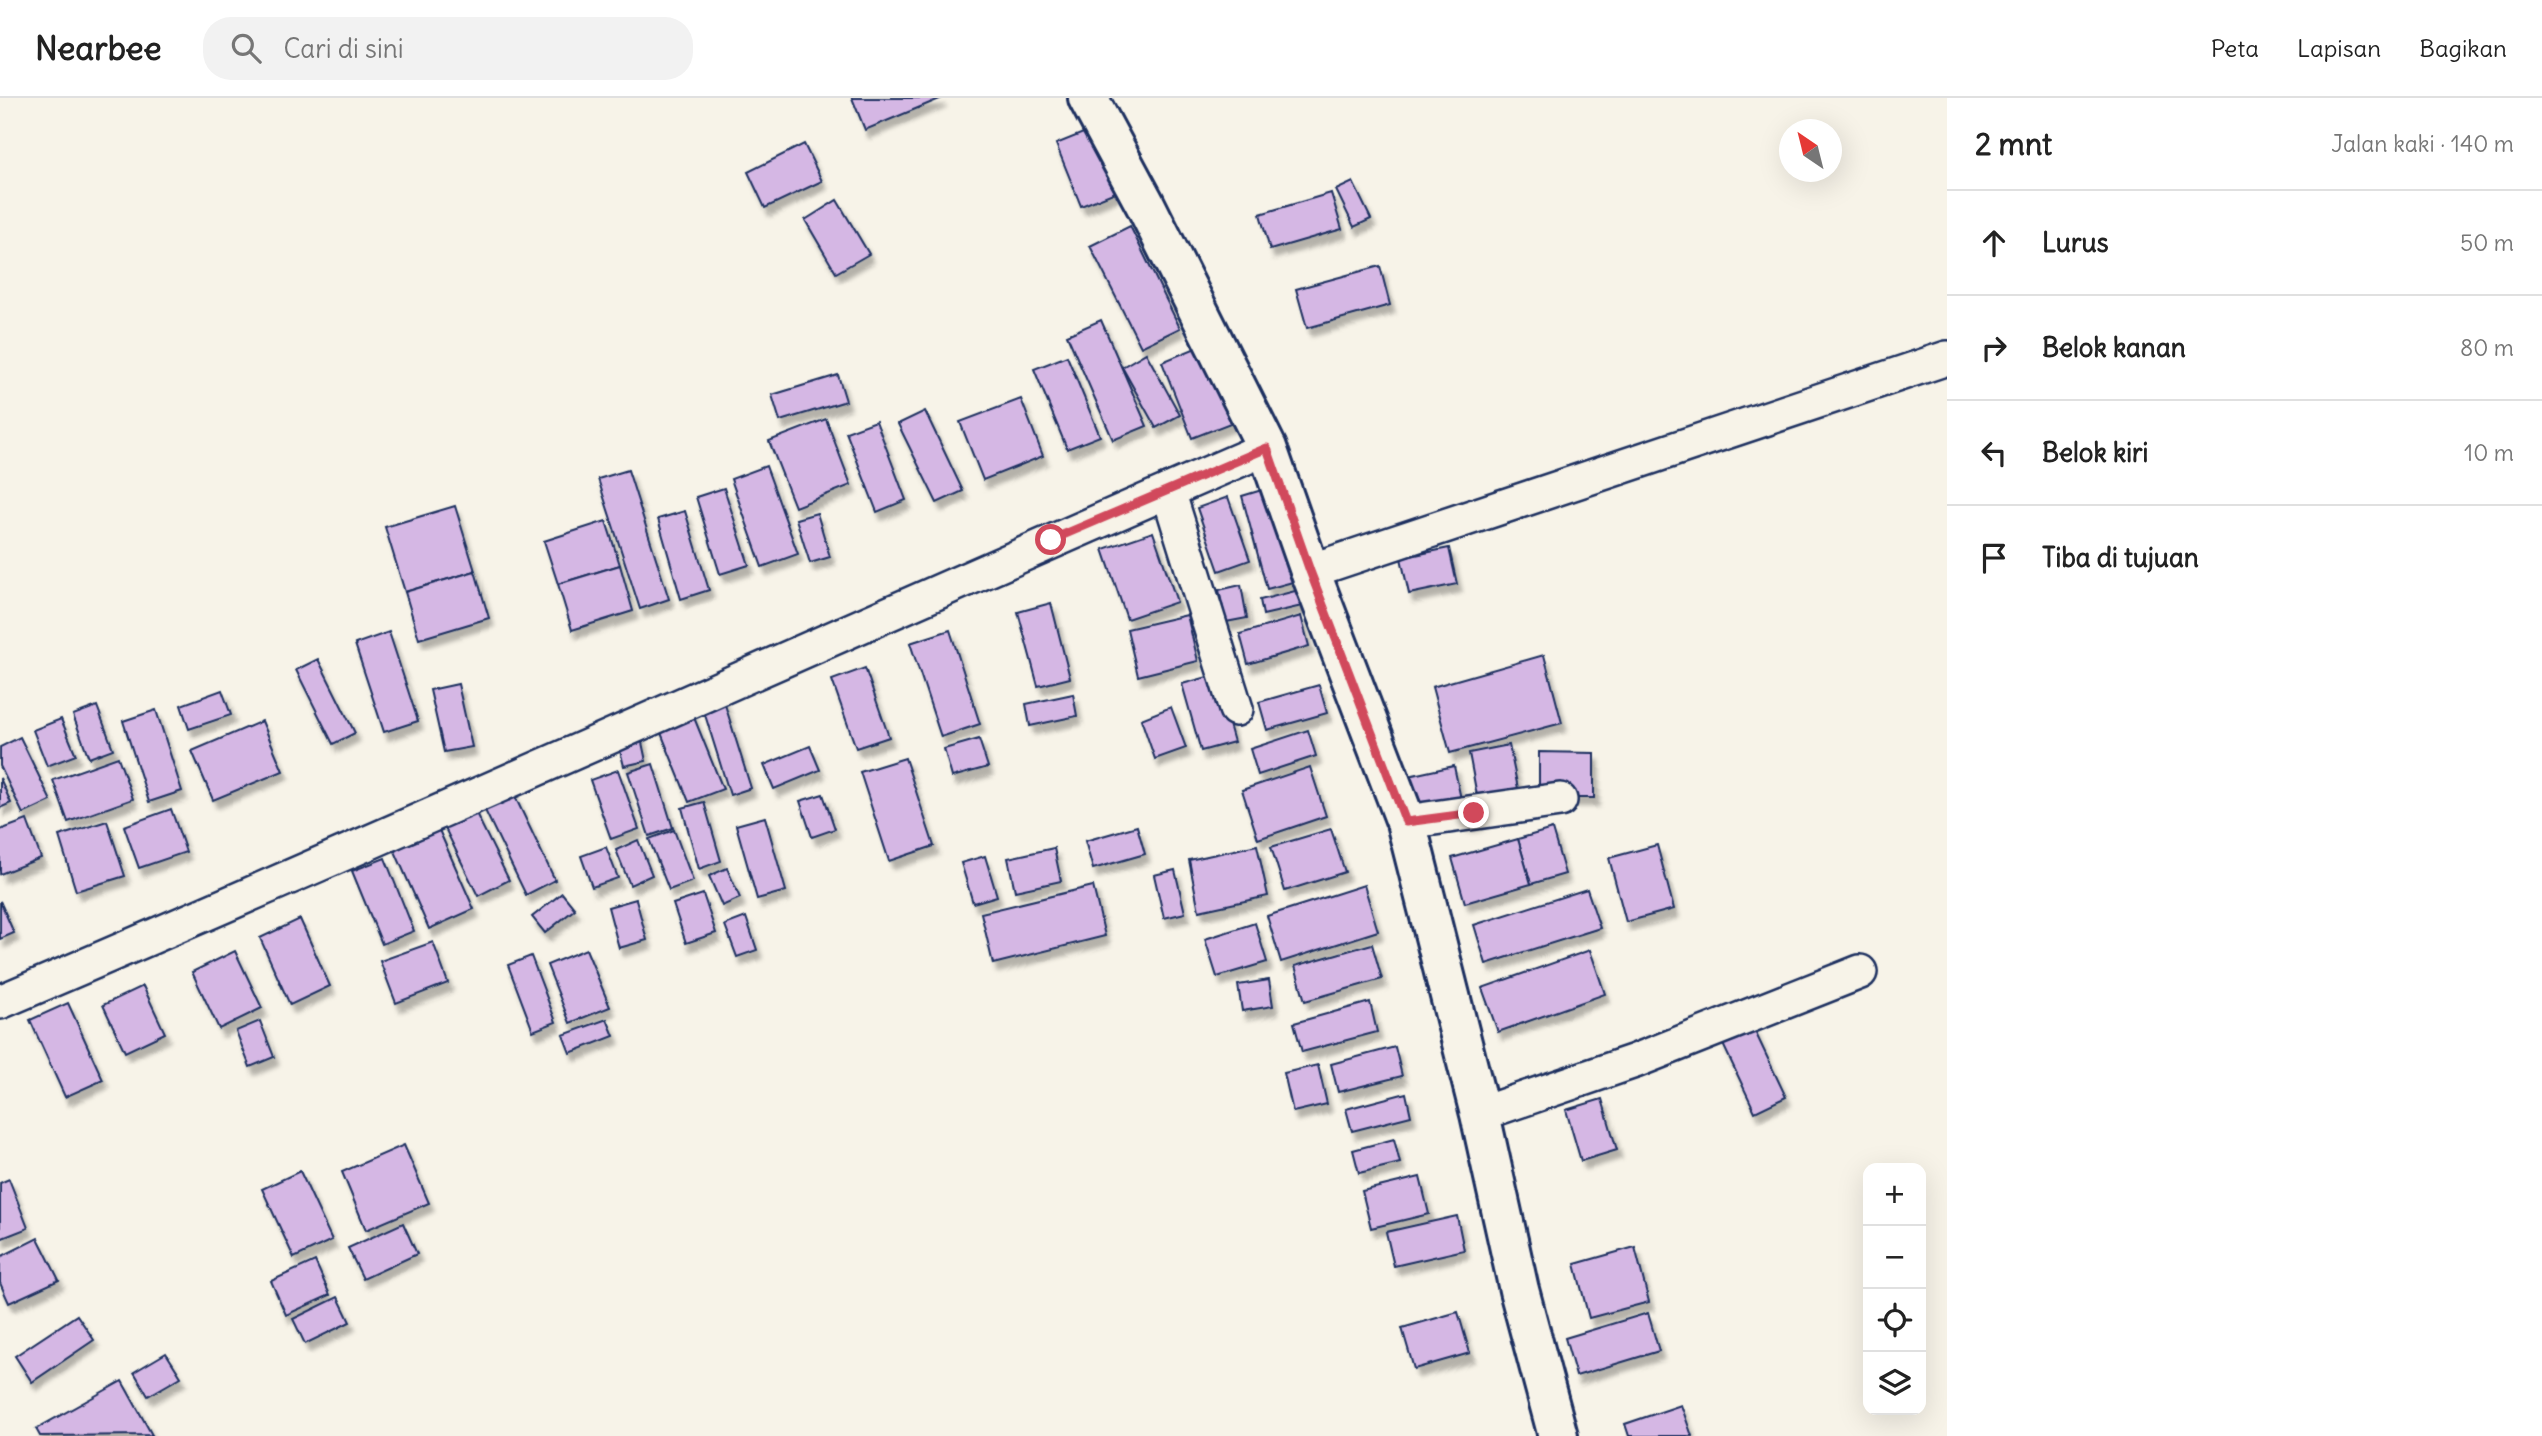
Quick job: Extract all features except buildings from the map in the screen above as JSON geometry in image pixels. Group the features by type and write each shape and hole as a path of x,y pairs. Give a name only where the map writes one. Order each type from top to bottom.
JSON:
{"street":[{"path":"1088,98 1267,448 1310,571 1406,822 1480,1114 1519,1290 1558,1436"},
{"path":"1310,571 1947,358"},
{"path":"0,1002 218,909 1051,540 1267,448"},
{"path":"1168,491 1236,709"},
{"path":"1406,822 1560,800"},
{"path":"1480,1114 1635,1061 1860,972"}],"route":[{"path":"1051,540 1267,448 1310,571 1406,822 1474,813"}]}
